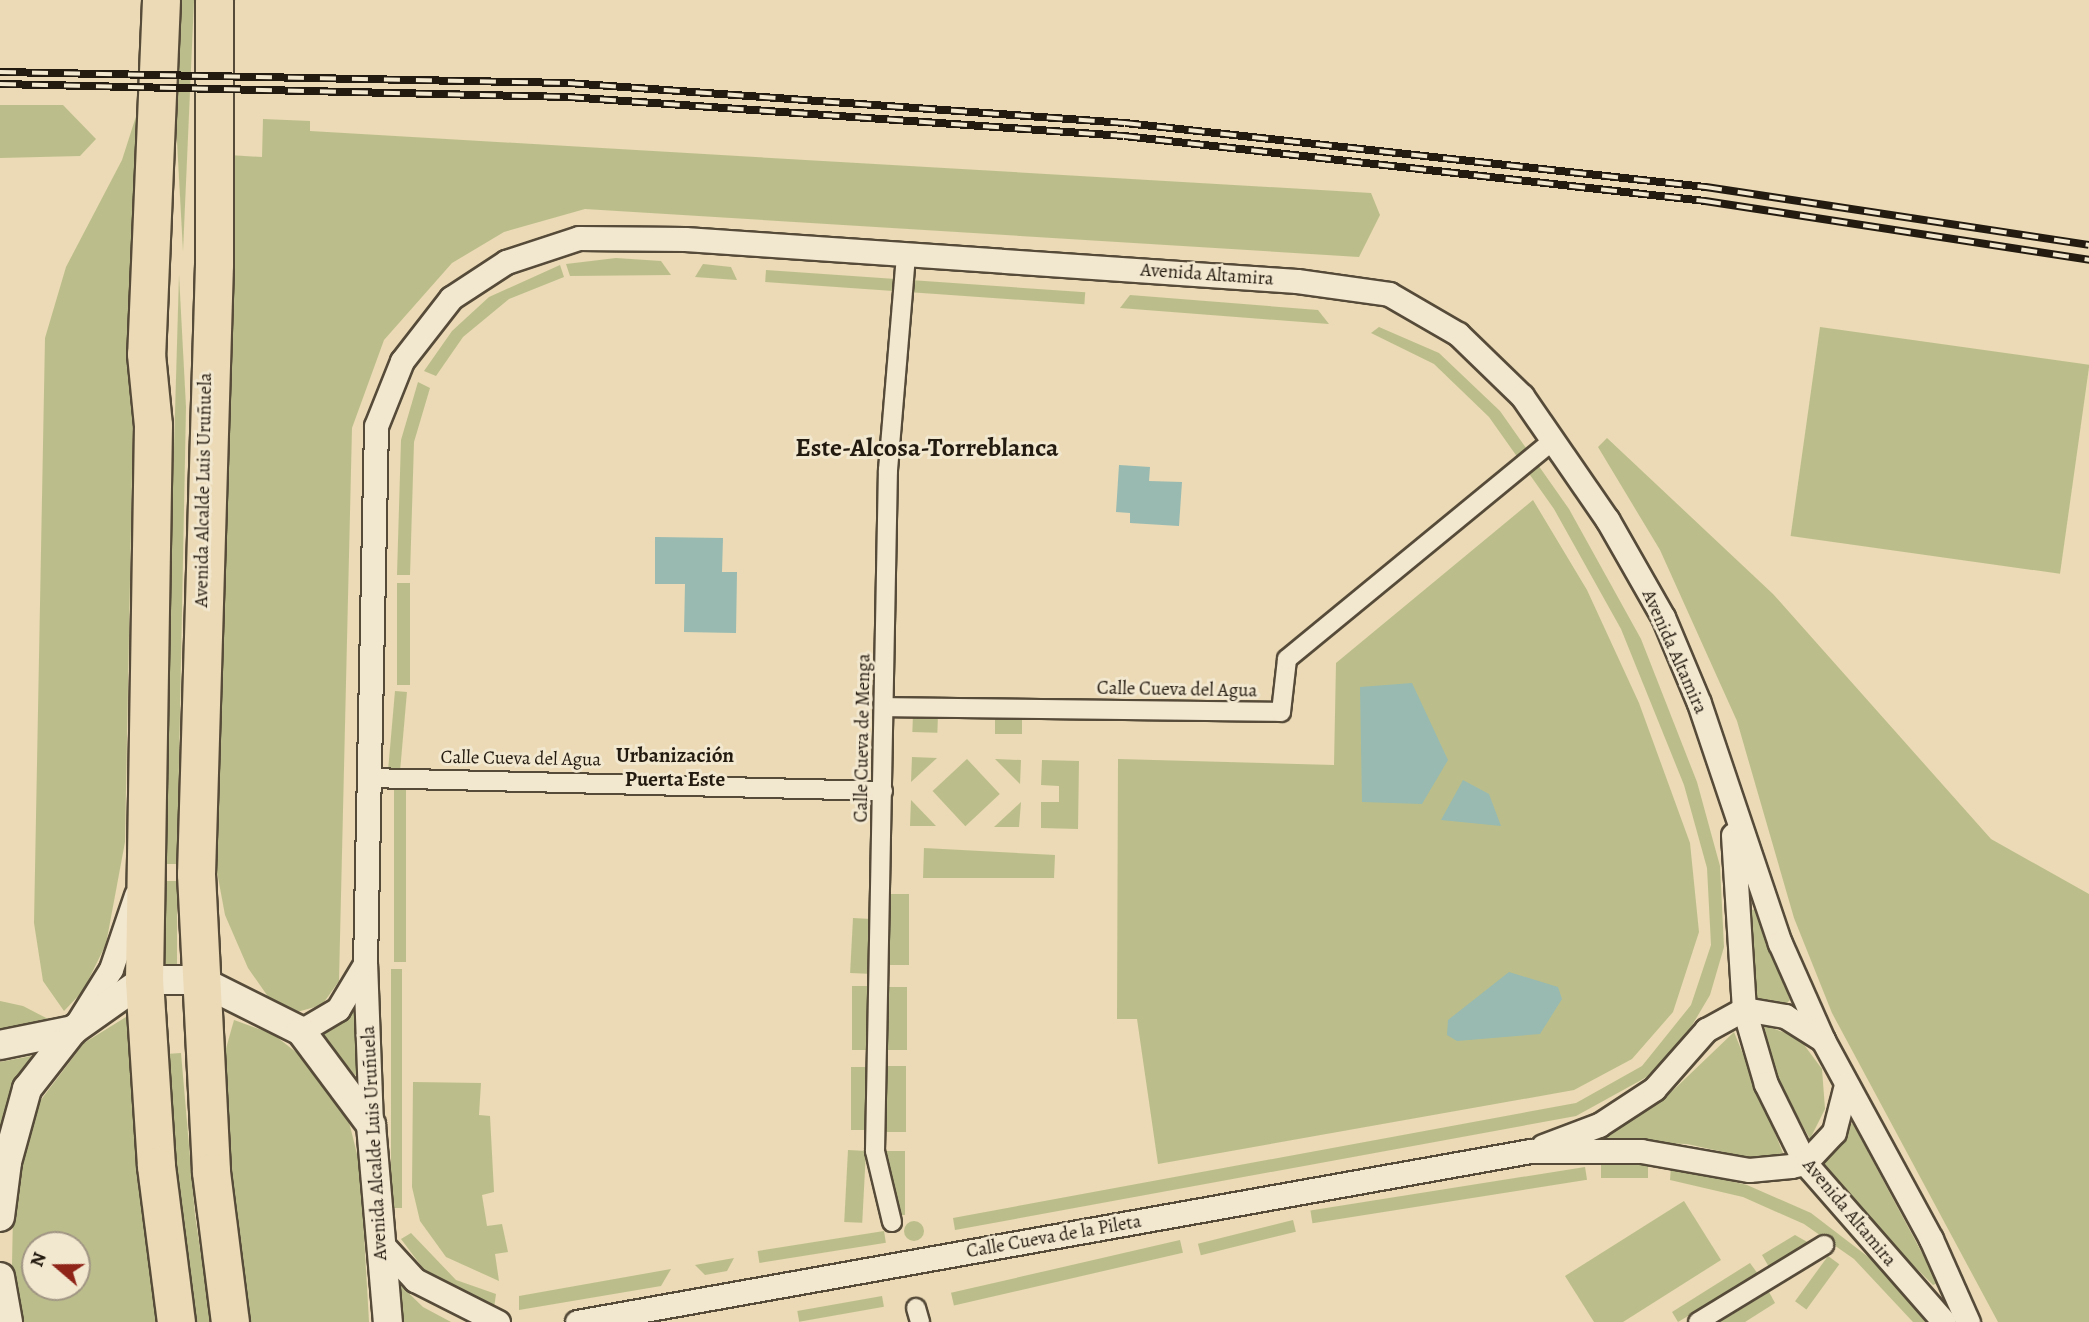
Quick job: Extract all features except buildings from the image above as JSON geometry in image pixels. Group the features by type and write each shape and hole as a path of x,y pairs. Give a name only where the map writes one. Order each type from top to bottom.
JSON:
{"main road":[{"path":"161,0 157,183 148,235 146,354 153,425 144,980 156,1166 176,1322"},
{"name":"Avenida Alcalde Luis Uruñuela","path":"214,0 216,186 206,400 199,979 211,1172 230,1322"}],"street":[{"name":"Avenida Altamira","path":"452,298 506,262 579,238 906,254 1297,281 1389,294 1458,334 1522,396 1554,440 1663,617 1721,763 1780,943 1823,1040 1931,1239 1968,1322"},
{"name":"Calle Cueva de Menga","path":"892,1222 875,1151 888,470 906,254"},
{"name":"Avenida Alcalde Luis Uruñuela","path":"388,1322 371,1125 365,964 376,426 402,361 452,298"},
{"name":"Calle Cueva del Agua","path":"884,707 1281,712 1287,659 1554,440"},
{"name":"Avenida Altamira","path":"1721,763 1740,877 1744,1009 1766,1084 1805,1163 1944,1322"},
{"name":"Calle Cueva del Agua","path":"369,778 883,791"},
{"path":"0,1217 6,1162 27,1089 73,1030 111,969 144,872"},
{"name":"Avenida Alcalde Luis Uruñuela","path":"301,1031 338,1009 365,964"},
{"path":"0,1045 73,1030 144,980 199,979 301,1031 371,1125"},
{"path":"1530,1151 1599,1125 1654,1089 1706,1030 1744,1009 1785,1016 1823,1040"},
{"path":"1530,1151 1641,1152 1749,1170 1805,1163 1834,1132 1846,1085"},
{"name":"Calle Cueva de la Pileta","path":"577,1322 1530,1151"},
{"path":"380,1242 415,1280 498,1322"},
{"path":"1698,1322 1824,1245"},
{"path":"0,1277 8,1322"}],"green space":[{"path":"178,0 194,0 183,251 176,123"},
{"path":"0,105 63,105 96,139 80,156 0,158"},
{"path":"139,107 125,842 106,944 83,991 64,1011 43,981 34,923 45,338 66,267 122,160"},
{"path":"263,119 310,121 310,131 1371,193 1380,215 1359,257 585,209 504,232 452,263 384,340 352,428 339,981 322,1005 297,1012 269,998 248,968 225,915 215,861 229,155 262,157"},
{"path":"616,258 661,261 671,275 570,276 566,264"},
{"path":"703,264 731,267 737,280 695,277"},
{"path":"560,265 564,277 509,299 463,337 436,376 424,371 452,331 489,297"},
{"path":"766,270 1085,292 1084,304 765,282"},
{"path":"179,275 186,407 177,864 162,864"},
{"path":"1130,295 1318,310 1329,324 1120,308"},
{"path":"1379,327 1439,353 1500,411 1569,509 1641,639 1697,782 1720,866 1724,947 1710,995 1678,1049 1654,1073 1576,1116 955,1230 953,1218 1576,1103 1642,1066 1691,1005 1711,945 1707,868 1684,785 1621,629 1554,509 1489,417 1434,364 1371,333"},
{"path":"1820,327 2089,365 2060,574 1791,536"},
{"path":"418,382 430,388 414,442 410,575 397,575 401,440"},
{"path":"1607,438 1773,594 1991,839 2089,894 2089,1322 1998,1322 1832,1013 1794,918 1737,721 1660,550 1598,447"},
{"path":"1533,500 1587,590 1639,703 1690,843 1699,932 1673,1012 1632,1059 1574,1090 1158,1164 1137,1019 1117,1019 1118,759 1334,765 1336,663"},
{"path":"397,583 410,583 410,685 397,685"},
{"path":"395,691 407,692 400,773 388,772"},
{"path":"913,714 938,715 937,733 912,732"},
{"path":"995,716 1022,716 1022,734 995,734"},
{"path":"912,757 937,758 911,782"},
{"path":"967,759 1000,794 965,826 933,791"},
{"path":"995,759 1021,760 1020,784"},
{"path":"1042,760 1079,761 1078,829 1041,828 1041,802 1059,802 1059,786 1041,785"},
{"path":"394,786 406,786 406,962 394,962"},
{"path":"911,800 936,826 910,826"},
{"path":"1021,802 1019,827 994,827"},
{"path":"924,848 1055,855 1054,878 923,878"},
{"path":"162,881 177,881 177,967 162,967"},
{"path":"889,894 909,894 909,965 889,965"},
{"path":"1757,909 1790,1000 1787,1003 1756,998 1751,910"},
{"path":"853,918 871,919 868,974 850,973"},
{"path":"391,969 402,969 402,1208 391,1208"},
{"path":"852,986 870,986 870,1050 852,1050"},
{"path":"888,987 907,987 907,1050 888,1050"},
{"path":"0,1001 23,1006 52,1021 0,1037"},
{"path":"358,1006 360,1074 355,1075 322,1036"},
{"path":"126,1017 157,1322 20,1322 12,1264 14,1167 34,1109 84,1043"},
{"path":"234,1020 273,1034 316,1068 348,1118 360,1166 369,1322 249,1322 220,1070"},
{"path":"1764,1025 1799,1038 1822,1069 1825,1109 1810,1139 1776,1077"},
{"path":"1734,1032 1783,1153 1756,1159 1687,1144 1604,1141 1602,1135 1663,1100"},
{"path":"181,1053 195,1215 211,1322 195,1322 181,1219 166,1054"},
{"path":"37,1055 0,1135 0,1062"},
{"path":"886,1066 906,1066 906,1132 886,1132"},
{"path":"851,1067 868,1067 868,1130 851,1130"},
{"path":"413,1082 481,1083 479,1115 490,1116 494,1192 482,1195 487,1226 502,1224 508,1252 495,1254 499,1281 446,1257 420,1221 412,1187"},
{"path":"1848,1123 1853,1124 1938,1283 1933,1285 1879,1231 1821,1165"},
{"path":"848,1150 866,1151 862,1223 844,1222"},
{"path":"884,1151 905,1151 905,1215 884,1215"},
{"path":"1601,1165 1648,1165 1648,1178 1601,1178"},
{"path":"1585,1167 1587,1180 1312,1223 1310,1210"},
{"path":"1671,1167 1747,1185 1811,1213 1884,1269 1929,1322 1913,1322 1854,1259 1804,1224 1743,1197 1670,1180"},
{"path":"1684,1201 1721,1260 1623,1322 1594,1322 1565,1276"},
{"path":"1293,1220 1296,1232 1201,1255 1198,1244"},
{"path":"914,1221 921,1224 924,1231 921,1238 914,1241 907,1238 904,1231 907,1224"},
{"path":"884,1231 886,1243 759,1263 758,1251"},
{"path":"411,1233 456,1280 496,1294 494,1308 428,1275 401,1239"},
{"path":"1795,1235 1809,1243 1769,1267 1762,1255"},
{"path":"1180,1240 1183,1253 954,1306 951,1293"},
{"path":"1828,1256 1839,1264 1806,1310 1795,1301"},
{"path":"734,1258 727,1271 705,1275 695,1265"},
{"path":"1750,1263 1758,1274 1678,1322 1672,1312"},
{"path":"671,1269 661,1286 519,1310 519,1296"},
{"path":"397,1282 423,1307 451,1322 401,1322"},
{"path":"1769,1292 1775,1303 1745,1322 1720,1322"},
{"path":"882,1296 884,1307 799,1322 797,1311"}],"water":[{"path":"1119,465 1150,467 1149,481 1182,482 1179,526 1130,523 1130,513 1116,512"},
{"path":"655,537 723,538 722,572 737,572 736,633 684,632 685,584 655,584"},
{"path":"1412,683 1448,760 1422,804 1362,802 1360,687"},
{"path":"1463,780 1489,794 1501,826 1441,820"},
{"path":"1509,972 1558,987 1562,999 1540,1034 1457,1041 1447,1035 1448,1020"}],"railway":[{"path":"0,72 568,83 1125,123 1706,187 2089,245"},
{"path":"0,84 568,97 1124,136 1705,201 2089,260"}],"district":[{"name":"Este-Alcosa-Torreblanca","path":"927,448"},
{"name":"Urbanización Puerta Este","path":"675,767"}]}
